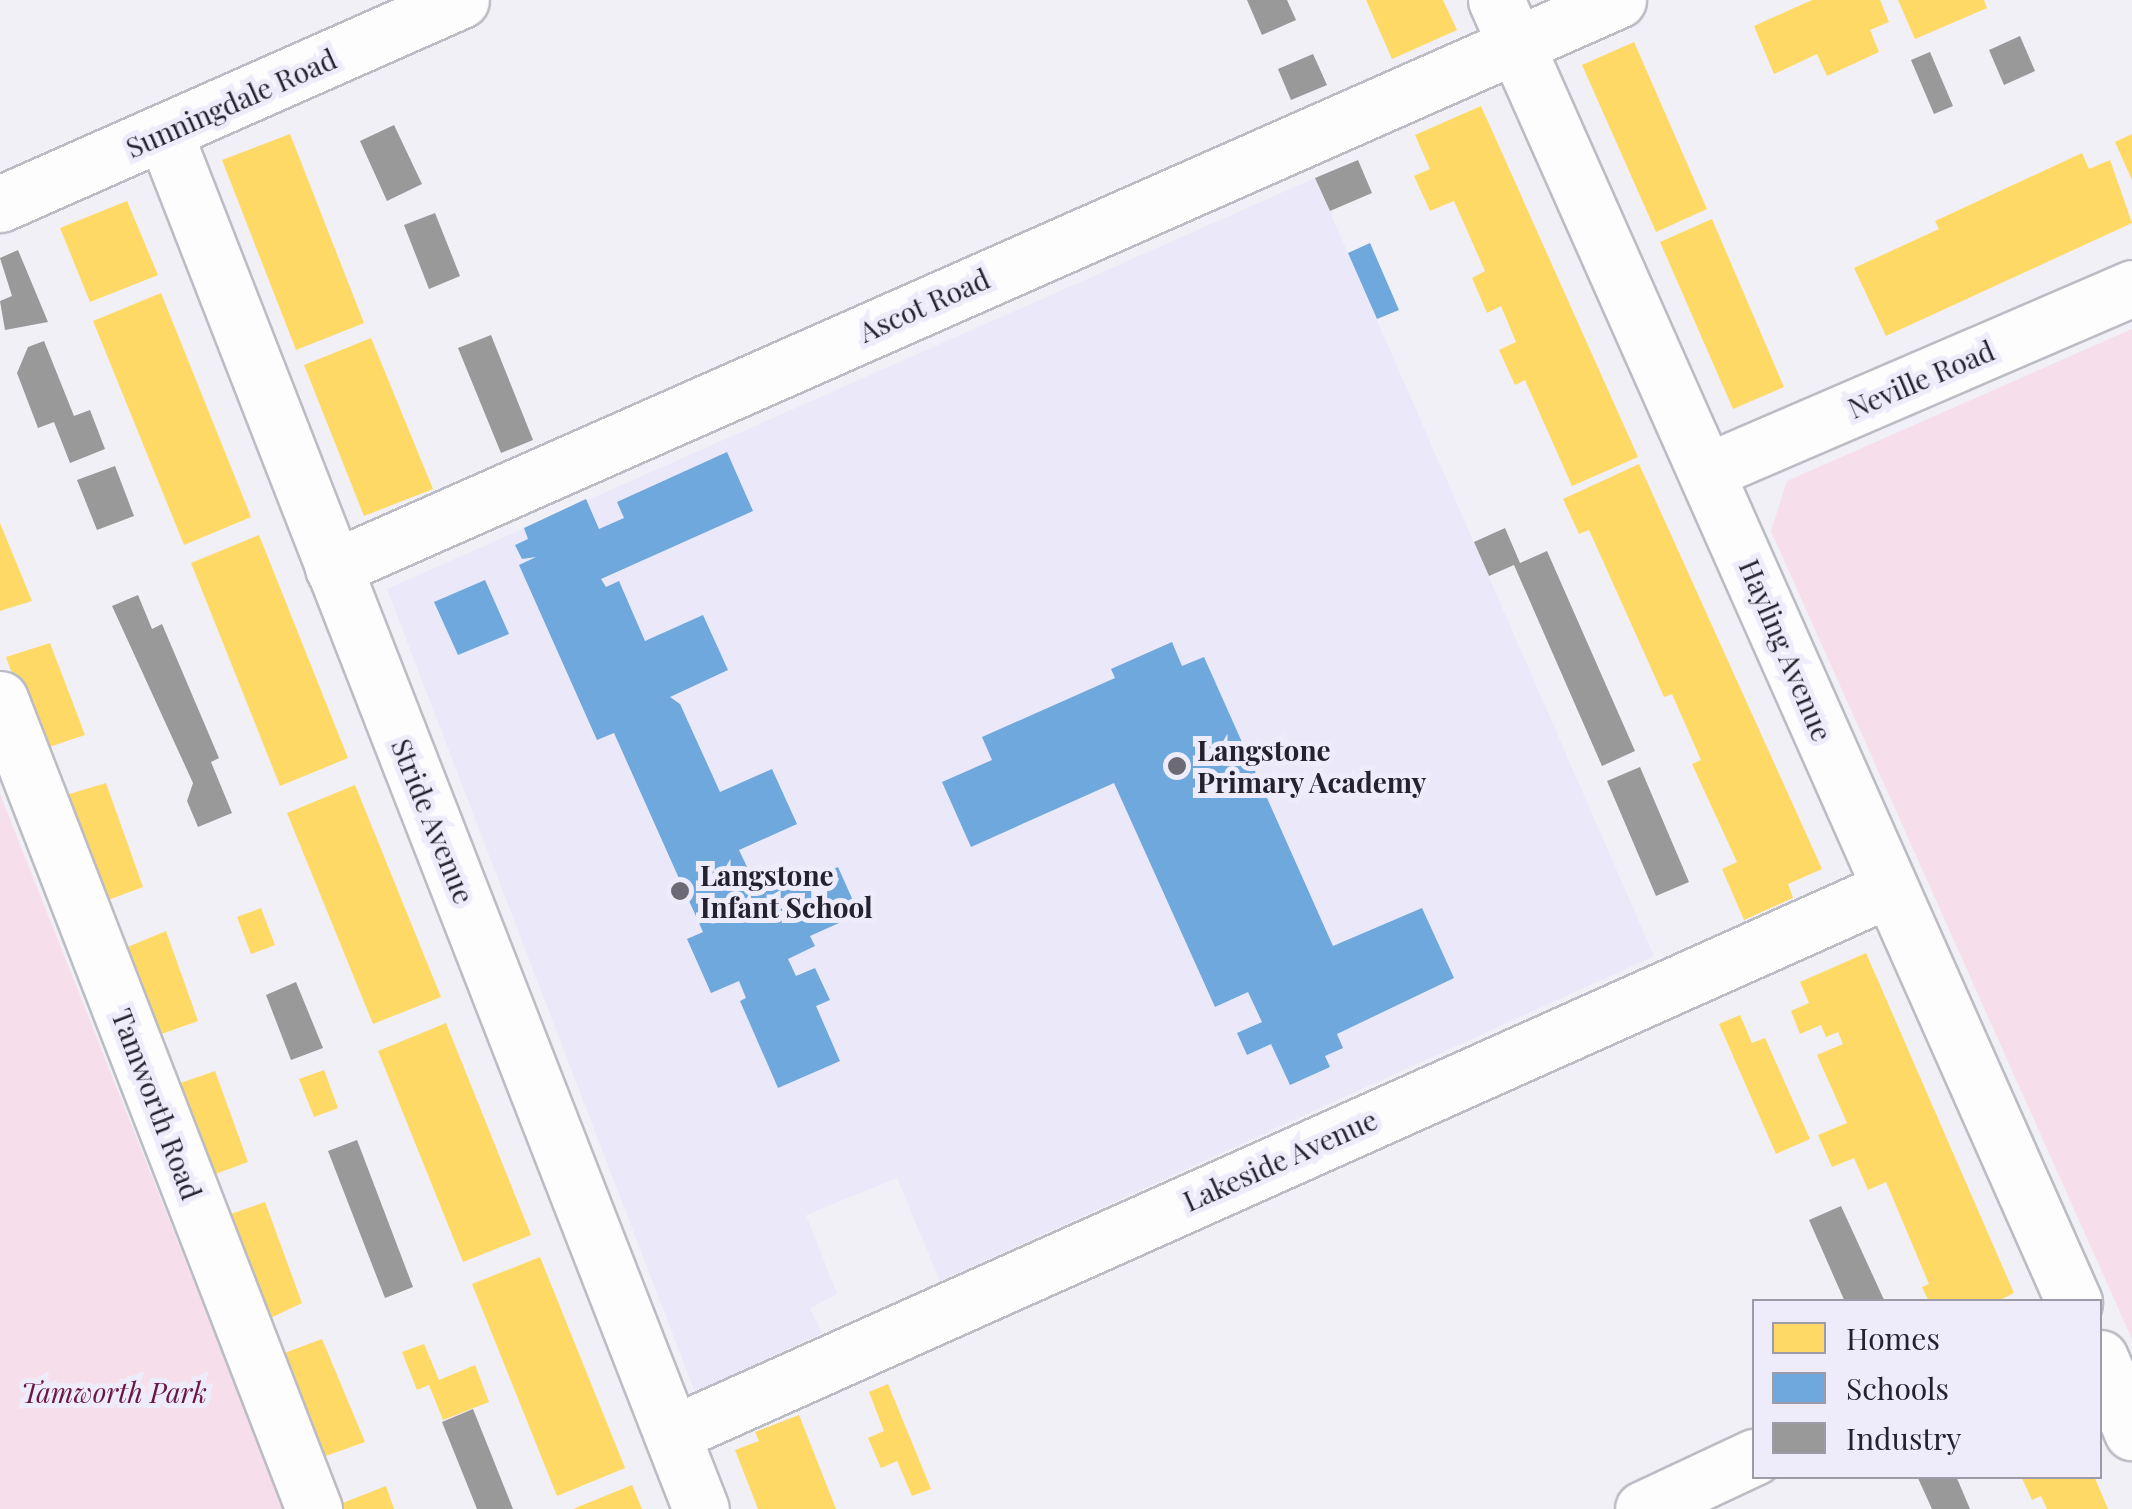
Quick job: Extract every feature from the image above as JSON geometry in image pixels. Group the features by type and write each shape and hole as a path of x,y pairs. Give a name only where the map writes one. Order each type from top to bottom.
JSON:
{"street":[{"name":"Sunningdale Road","path":"0,204 461,0"},
{"name":"Ascot Road","path":"333,568 1506,22 1618,0"},
{"name":"Hayling Avenue","path":"1506,22 1710,470 1888,890 2073,1299"},
{"name":"Stride Avenue","path":"164,132 701,1509"},
{"name":"Neville Road","path":"1710,470 2132,288"},
{"name":"Tamworth Road","path":"0,699 314,1509"},
{"name":"Lakeside Avenue","path":"672,1434 1888,890"},
{"path":"2102,1363 2132,1432"},
{"path":"1643,1509 1752,1459"}],"shaded area":[{"name":"Langstone Primary Academy","path":"1315,178 1654,956 940,1281 897,1178 806,1215 837,1294 810,1308 822,1333 695,1392 387,589"}],"green space":[{"path":"2132,329 2132,1339 1771,531 1787,481"},
{"name":"Tamworth Park","path":"0,794 284,1509 0,1509"}],"building: Homes":[{"path":"1366,0 1443,0 1457,30 1392,59"},
{"path":"1812,0 1880,0 1889,22 1870,30 1879,52 1827,76 1817,54 1774,74 1754,26"},
{"path":"1898,0 1984,0 1987,8 1915,39"},
{"path":"1634,42 1707,209 1656,232 1582,65"},
{"path":"1481,106 1638,457 1572,486 1525,380 1515,385 1499,350 1516,342 1501,306 1487,313 1472,278 1485,271 1454,201 1430,211 1414,176 1430,169 1415,135"},
{"path":"290,134 364,323 296,350 222,160"},
{"path":"2132,134 2132,180 2115,142"},
{"path":"2082,153 2089,169 2110,160 2132,223 1886,336 1854,268 1939,229 1935,221"},
{"path":"127,201 158,275 90,302 60,228"},
{"path":"1712,219 1784,387 1733,409 1660,242"},
{"path":"161,293 251,517 184,545 93,321"},
{"path":"371,338 433,489 364,516 304,365"},
{"path":"1639,464 1822,869 1788,884 1793,898 1744,920 1722,869 1737,862 1692,764 1701,760 1672,694 1664,697 1589,530 1579,534 1563,499"},
{"path":"0,523 32,601 0,611"},
{"path":"259,535 348,758 280,786 191,563"},
{"path":"50,643 85,735 40,750 6,657"},
{"path":"106,783 143,887 100,903 56,798"},
{"path":"355,785 441,997 373,1024 287,813"},
{"path":"261,908 275,945 251,954 237,917"},
{"path":"166,931 198,1021 150,1038 113,953"},
{"path":"1866,953 2014,1293 2002,1299 1928,1299 1922,1287 1929,1284 1886,1182 1868,1190 1854,1158 1832,1167 1818,1135 1847,1123 1817,1055 1843,1044 1838,1032 1826,1037 1821,1025 1800,1034 1791,1011 1809,1003 1800,982"},
{"path":"1740,1015 1752,1043 1765,1038 1810,1139 1776,1154 1719,1024"},
{"path":"446,1023 531,1235 463,1262 378,1051"},
{"path":"324,1070 338,1108 314,1117 299,1079"},
{"path":"215,1071 248,1162 202,1179 166,1088"},
{"path":"265,1202 302,1303 262,1322 222,1217"},
{"path":"540,1257 625,1468 557,1496 472,1284"},
{"path":"322,1339 365,1442 317,1459 279,1355"},
{"path":"424,1344 439,1380 475,1365 489,1402 443,1420 429,1385 417,1390 402,1352"},
{"path":"888,1384 931,1489 912,1496 897,1461 881,1468 868,1438 884,1431 869,1392"},
{"path":"799,1415 836,1509 758,1509 735,1450 759,1441 755,1432"},
{"path":"2022,1479 2095,1479 2108,1509 2047,1509 2041,1496 2032,1500"},
{"path":"632,1485 642,1509 573,1509"},
{"path":"386,1486 394,1509 336,1509 335,1506"}],"building: Schools":[{"path":"1370,243 1399,310 1377,319 1348,253"},
{"path":"727,452 753,511 601,579 606,587 619,581 645,641 703,615 728,670 670,697 680,704 720,792 772,769 797,824 739,850 758,890 793,874 798,885 838,867 859,914 810,936 815,946 788,959 796,976 815,968 830,1000 816,1006 840,1061 778,1088 740,1001 746,998 739,981 711,993 687,939 703,932 614,733 597,740 519,565 536,557 522,559 515,545 528,539 524,528 586,499 599,529 624,518 617,502"},
{"path":"485,580 509,634 458,655 434,602"},
{"path":"1172,642 1182,666 1204,657 1333,946 1422,908 1454,978 1337,1034 1343,1048 1325,1056 1330,1067 1290,1085 1271,1044 1247,1055 1237,1033 1262,1022 1248,992 1215,1007 1114,783 971,847 942,782 992,760 982,737 1115,678 1111,669"}],"building: Industry":[{"path":"1247,0 1287,0 1296,20 1262,35"},
{"path":"2020,36 2035,71 2004,85 1989,50"},
{"path":"1930,52 1953,106 1934,114 1911,60"},
{"path":"1313,54 1327,85 1291,100 1278,69"},
{"path":"394,125 422,184 387,201 360,141"},
{"path":"1358,160 1372,193 1330,211 1315,178"},
{"path":"435,213 460,276 429,289 404,225"},
{"path":"18,250 48,322 5,330 0,301 12,296 0,258"},
{"path":"491,335 533,440 501,453 458,348"},
{"path":"44,341 74,416 90,410 105,449 70,463 54,422 38,428 17,373 28,347"},
{"path":"115,466 134,516 97,530 77,480"},
{"path":"1505,528 1520,563 1547,551 1635,751 1602,766 1514,565 1489,576 1474,542"},
{"path":"138,595 152,629 162,624 219,758 211,762 232,813 198,827 187,801 193,783 112,606"},
{"path":"1640,767 1689,882 1656,896 1607,781"},
{"path":"296,982 323,1048 291,1060 266,995"},
{"path":"357,1140 413,1287 385,1298 328,1151"},
{"path":"1841,1206 1884,1299 1844,1299 1809,1220"},
{"path":"473,1409 513,1509 477,1509 442,1422"},
{"path":"1918,1479 1957,1479 1970,1509 1932,1509"}],"place":[{"name":"Langstone Primary Academy","path":"1177,766"},
{"name":"Langstone Infant School","path":"680,891"}]}
